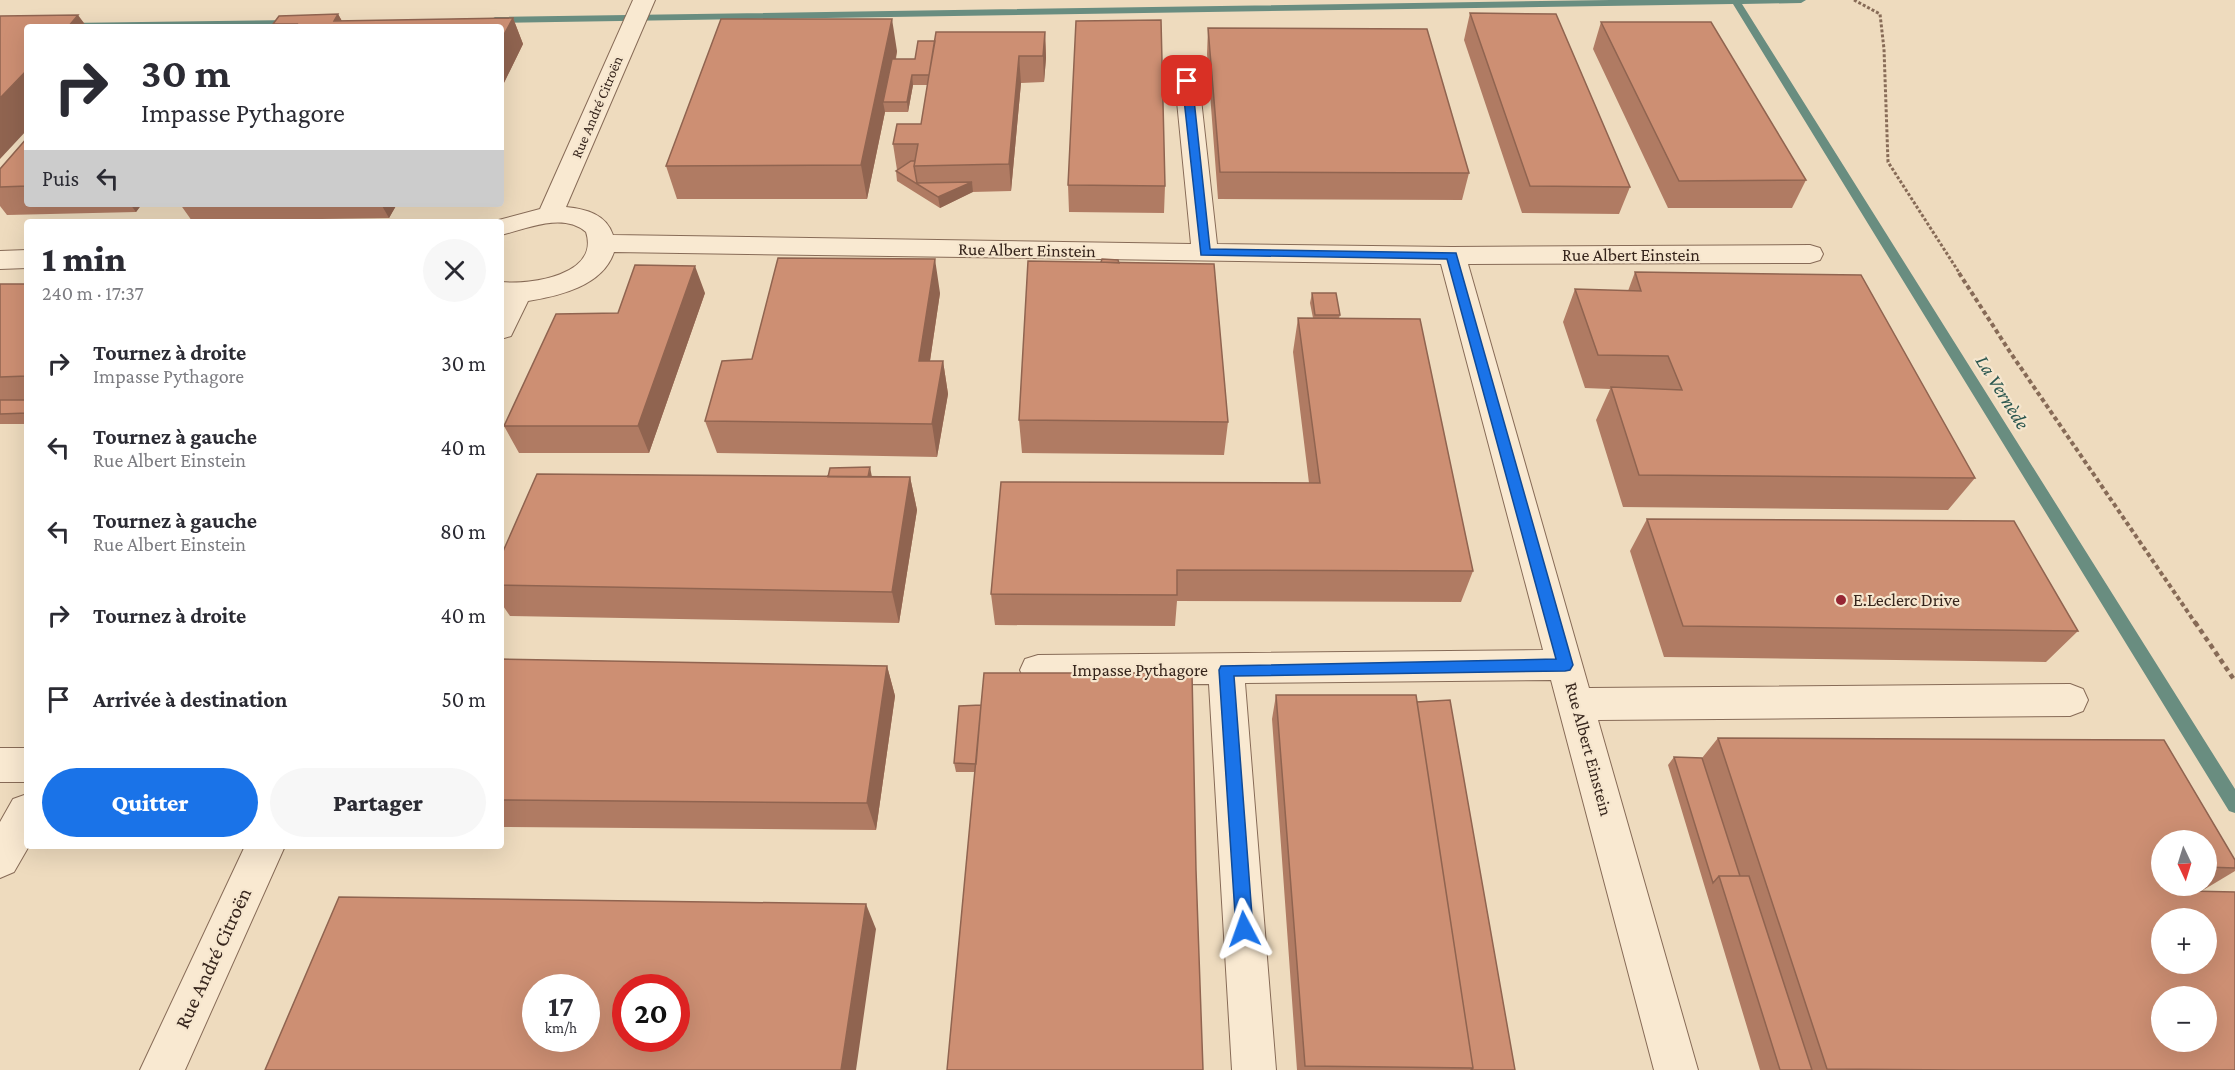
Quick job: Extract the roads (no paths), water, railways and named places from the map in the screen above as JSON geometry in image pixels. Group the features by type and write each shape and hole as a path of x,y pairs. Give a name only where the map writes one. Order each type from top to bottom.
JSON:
{"street":[{"name":"Rue André Citroën","path":"551,213 643,2"},
{"path":"1187,81 1205,252"},
{"path":"504,226 522,218 551,213 571,215 591,223 600,233 602,243 599,254 590,266 573,279 537,291 509,292 504,315"},
{"name":"Rue Albert Einstein","path":"602,243 1452,256 1810,254"},
{"name":"Rue Albert Einstein","path":"1452,256 1676,1070"},
{"path":"0,260 24,259"},
{"name":"Impasse Pythagore","path":"1038,670 1565,665"},
{"path":"1226,670 1254,1070"},
{"path":"1576,704 2070,700"},
{"path":"0,765 24,765"},
{"path":"0,859 24,817"},
{"name":"Rue André Citroën","path":"162,1070 264,849"}],"waterway":[{"path":"1736,1 1801,0"},
{"path":"495,20 1736,1"},
{"name":"La Vernède","path":"1736,1 2235,805"},
{"path":"218,24 294,23"}],"place":[{"name":"E.Leclerc Drive","path":"1841,600"}]}
